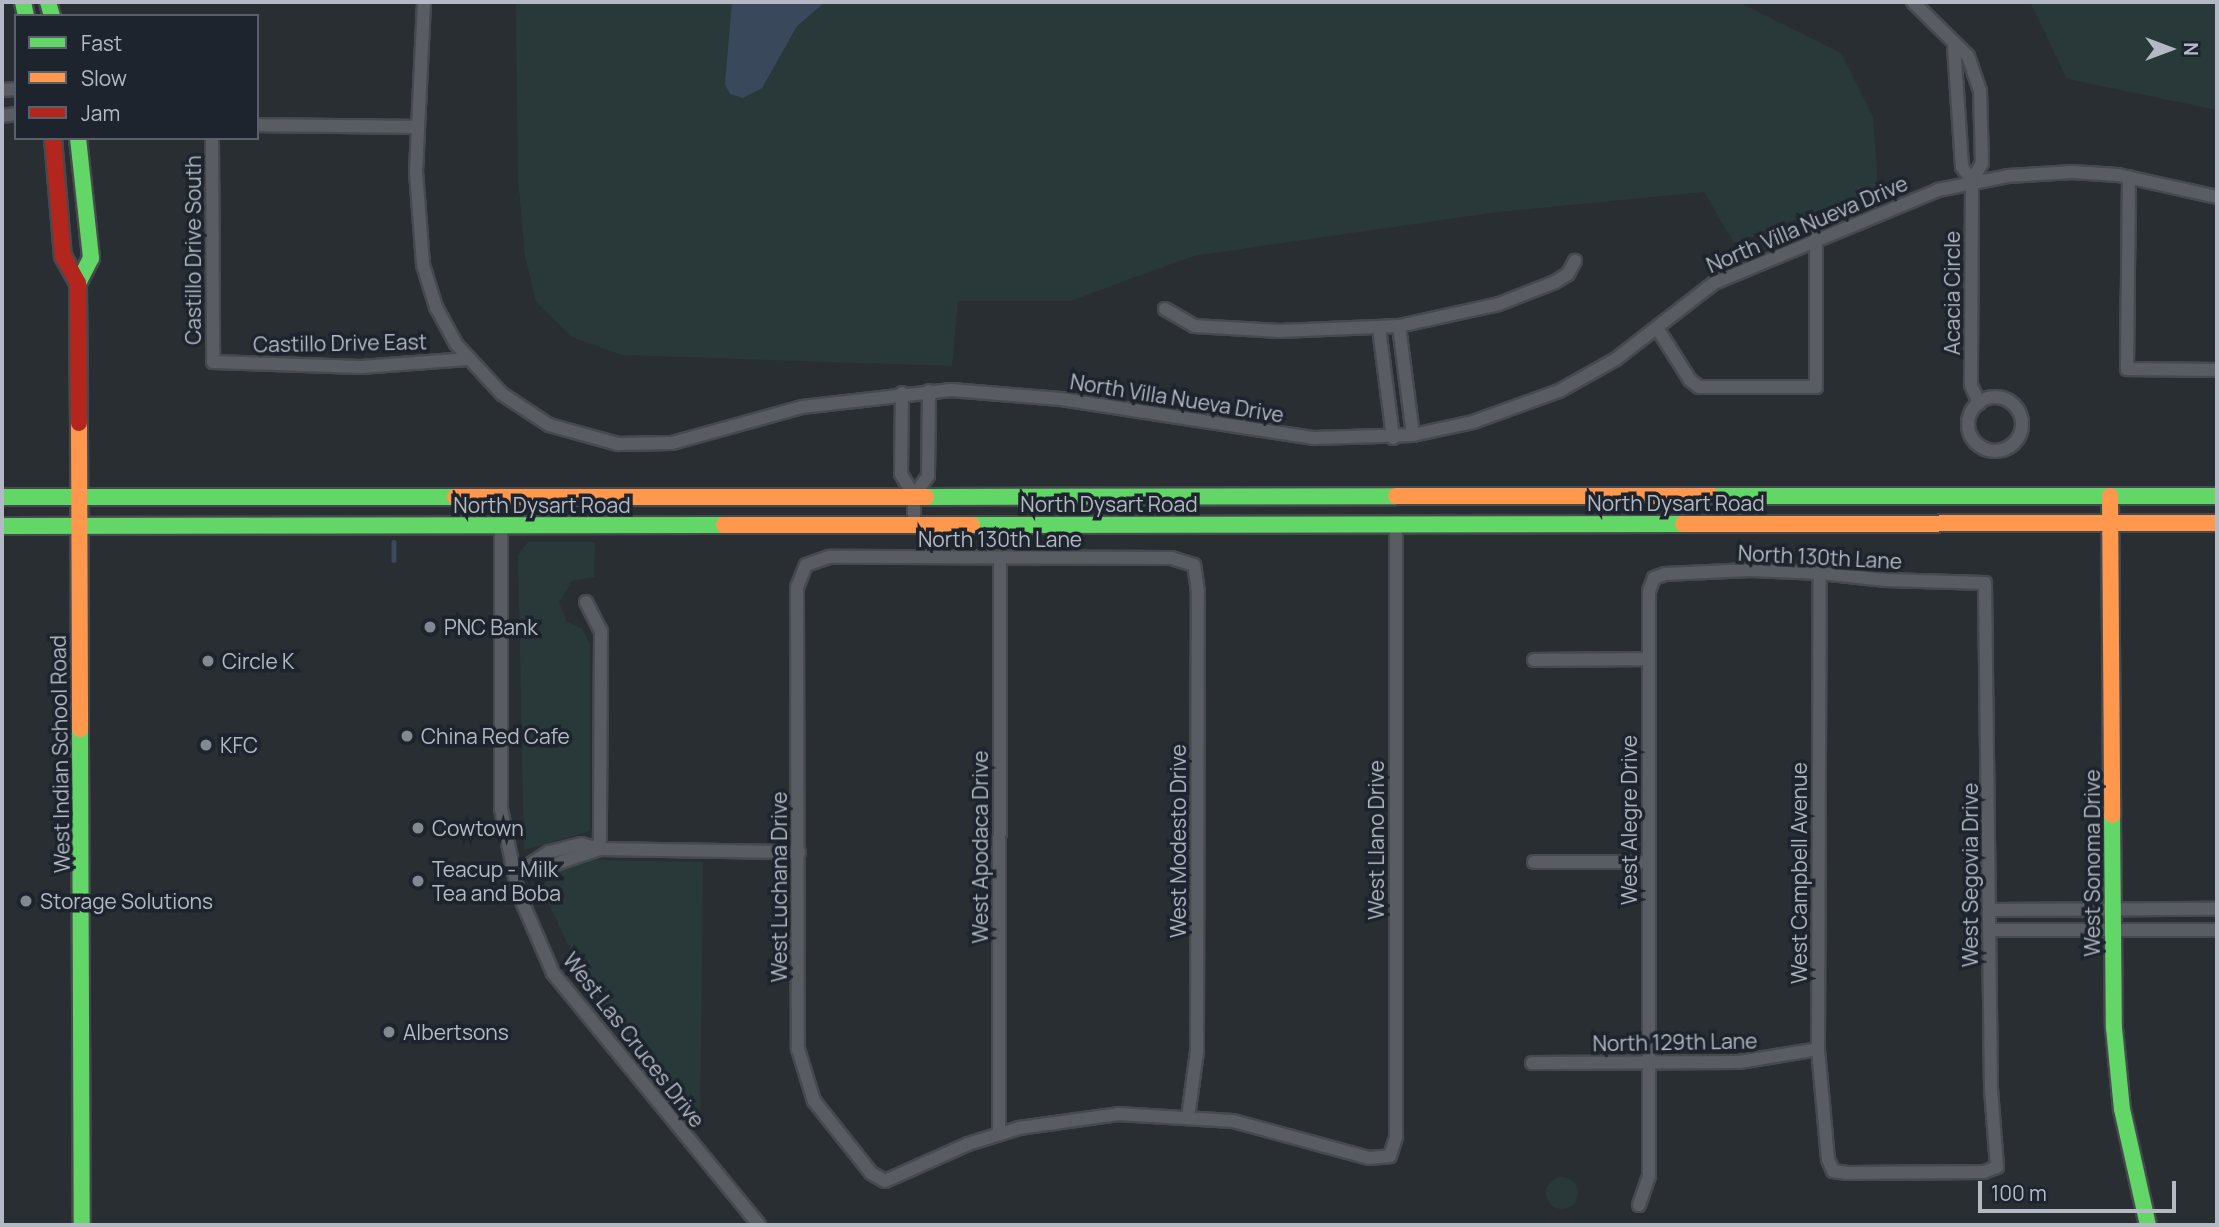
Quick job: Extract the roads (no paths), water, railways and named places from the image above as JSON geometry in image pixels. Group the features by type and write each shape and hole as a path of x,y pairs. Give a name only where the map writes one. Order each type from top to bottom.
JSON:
{"main road":[{"name":"West Indian School Road","path":"53,140 63,256 78,283"},
{"name":"West Indian School Road","path":"78,140 91,258 78,283 82,1225"},
{"path":"501,496 501,526"},
{"name":"West Sonoma Drive","path":"2110,496 2118,1077 2148,1225"},
{"name":"North Dysart Road","path":"2,497 2217,496"},
{"name":"North Dysart Road","path":"2,526 2217,523"}],"street":[{"name":"North Villa Nueva Drive","path":"424,2 416,127 423,265 436,307 468,359 502,394 549,425 618,444 672,443 802,407 929,391 1011,393 1314,438 1393,438 1413,435 1473,422 1559,391 1616,359 1714,283 1816,237 1903,202 1972,181 2040,173 2129,177 2217,197"},
{"path":"1913,2 1954,46 1968,56 1980,91 1982,163 1972,181 1962,167 1954,46"},
{"path":"259,125 416,127"},
{"name":"Castillo Drive South","path":"212,140 213,362"},
{"path":"2129,177 2127,369 2217,370"},
{"name":"Acacia Circle","path":"1972,181 1972,385 1979,403 1969,426 1975,441 1998,451 2014,443 2022,427 2012,403 1996,397 1979,403"},
{"path":"1657,328 1690,380 1699,387 1816,387 1816,237"},
{"path":"1165,309 1194,326 1280,331 1399,326 1499,304 1555,282 1568,274 1575,261"},
{"path":"1399,326 1413,435"},
{"path":"1379,328 1393,438"},
{"name":"Castillo Drive East","path":"213,362 361,367 468,359"},
{"path":"914,496 928,476 929,391"},
{"path":"902,393 901,474 914,496 914,526"},
{"name":"West Llano Drive","path":"1188,1116 1233,1121 1369,1158 1390,1156 1396,1137 1396,524"},
{"name":"West Las Cruces Drive","path":"501,526 501,809 511,868 553,973 759,1225"},
{"name":"North 130th Lane","path":"806,565 828,556 1171,558 1194,565"},
{"name":"West Apodaca Drive","path":"999,1134 1000,559"},
{"name":"West Luchana Drive","path":"806,565 797,587 798,1049 814,1101 847,1148 885,1181 999,1134"},
{"name":"West Modesto Drive","path":"1188,1116 1197,1037 1198,592 1194,565"},
{"name":"North 130th Lane","path":"1654,578 1750,570 1985,583"},
{"name":"West Campbell Avenue","path":"1820,573 1818,1049 1828,1159 1833,1171"},
{"name":"West Alegre Drive","path":"1639,1205 1649,1176 1648,659 1649,591 1654,578"},
{"name":"West Segovia Drive","path":"1833,1171 1984,1172 1997,1167 1990,930 1985,583"},
{"path":"586,602 601,631 600,849"},
{"path":"1534,660 1648,659"},
{"path":"533,863 570,846 581,844 600,849 799,852"},
{"path":"570,846 573,860"},
{"path":"511,868 533,863 573,860 600,849"},
{"path":"1534,862 1648,862"},
{"path":"1990,910 2217,909"},
{"path":"1990,930 2217,930"},
{"name":"North 129th Lane","path":"1532,1063 1739,1062 1818,1049"},
{"path":"999,1134 1052,1119 1118,1114 1188,1116"}],"water":[{"path":"732,2 825,2 797,26 762,88 743,98 730,94 725,84"}],"waterway":[{"path":"394,542 394,560"}],"place":[{"name":"PNC Bank","path":"430,627"},
{"name":"Circle K","path":"208,661"},
{"name":"China Red Cafe","path":"407,736"},
{"name":"KFC","path":"206,745"},
{"name":"Cowtown","path":"418,828"},
{"name":"Teacup - Milk Tea and Boba","path":"418,881"},
{"name":"Storage Solutions","path":"26,901"},
{"name":"Albertsons","path":"389,1032"}]}
